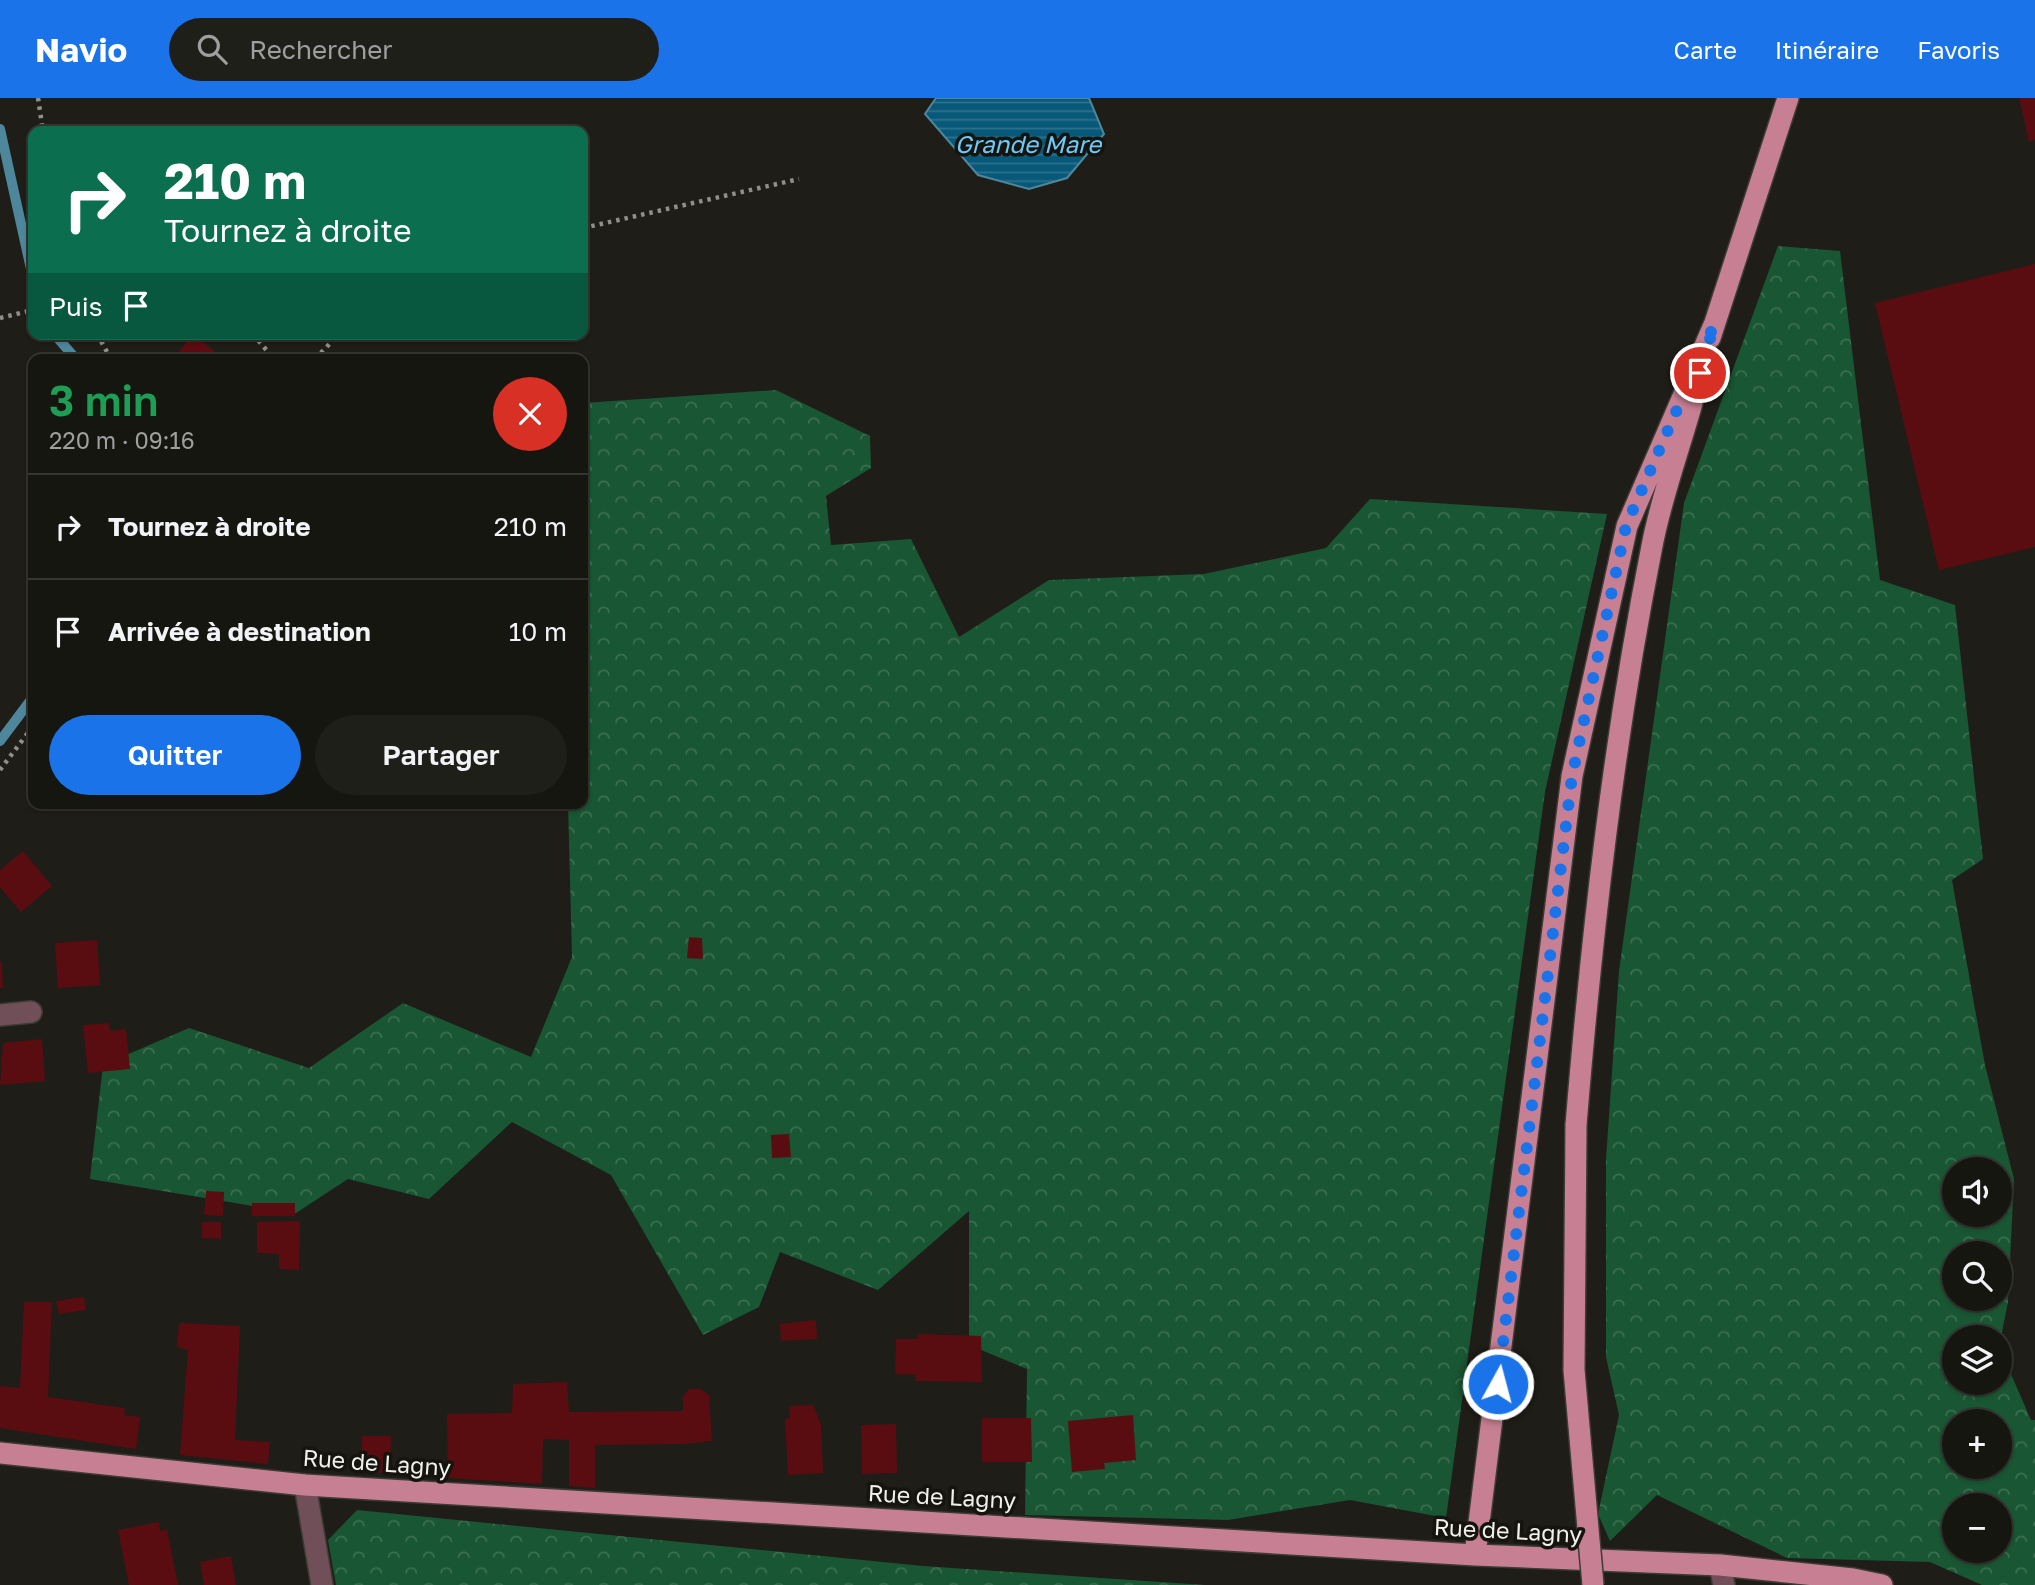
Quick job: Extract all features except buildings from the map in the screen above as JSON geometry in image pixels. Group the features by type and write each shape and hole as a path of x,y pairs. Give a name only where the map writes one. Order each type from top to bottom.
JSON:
{"main road":[{"path":"1593,1585 1574,1370 1576,1125 1590,951 1613,777 1652,543 1714,325 1788,98"},
{"path":"1475,1555 1572,776 1626,526 1714,325"},
{"name":"Rue de Lagny","path":"0,1453 306,1485 1475,1555 1882,1585"}],"street":[{"path":"0,1015 32,1012"},
{"path":"306,1485 322,1585"}],"path":[{"path":"38,98 42,126"},
{"path":"588,227 799,179"},
{"path":"0,318 28,311"},
{"path":"258,340 270,354"},
{"path":"320,354 333,340"},
{"path":"0,770 28,733"}],"green space":[{"path":"1778,246 1840,251 1880,580 1955,605 1983,859 1952,880 1985,1065 2008,1157 1942,1157 1942,1227 2012,1227 2011,1241 1942,1241 1942,1311 2006,1311 2003,1325 1942,1325 1942,1395 2012,1395 2012,1376 2031,1420 2035,1420 2035,1585 1982,1585 1930,1562 1787,1558 1657,1495 1610,1541 1598,1514 1619,1415 1606,1357 1606,1159 1619,971 1684,503"},
{"path":"776,390 870,436 871,468 826,496 831,545 911,539 959,637 1049,580 1204,574 1326,548 1370,499 1607,514 1545,792 1446,1518 1350,1500 1228,1520 1025,1515 1027,1369 969,1345 969,1211 878,1290 780,1252 759,1307 703,1335 611,1175 512,1122 429,1199 348,1179 296,1213 90,1179 103,1065 189,1028 309,1068 403,1003 531,1057 572,957 568,809 588,809 588,403"},
{"path":"2012,1171 2014,1179 2012,1220"},
{"path":"357,1510 923,1566 1205,1585 336,1585 328,1540"}],"water":[{"name":"Grande Mare","path":"936,98 1089,98 1104,134 1067,178 1029,189 978,175 925,114"}],"waterway":[{"path":"0,129 28,255"},
{"path":"59,340 72,354"},
{"path":"0,741 28,704"}],"route":[{"path":"1498,1384 1572,776 1626,526 1714,325 1700,373"}]}
